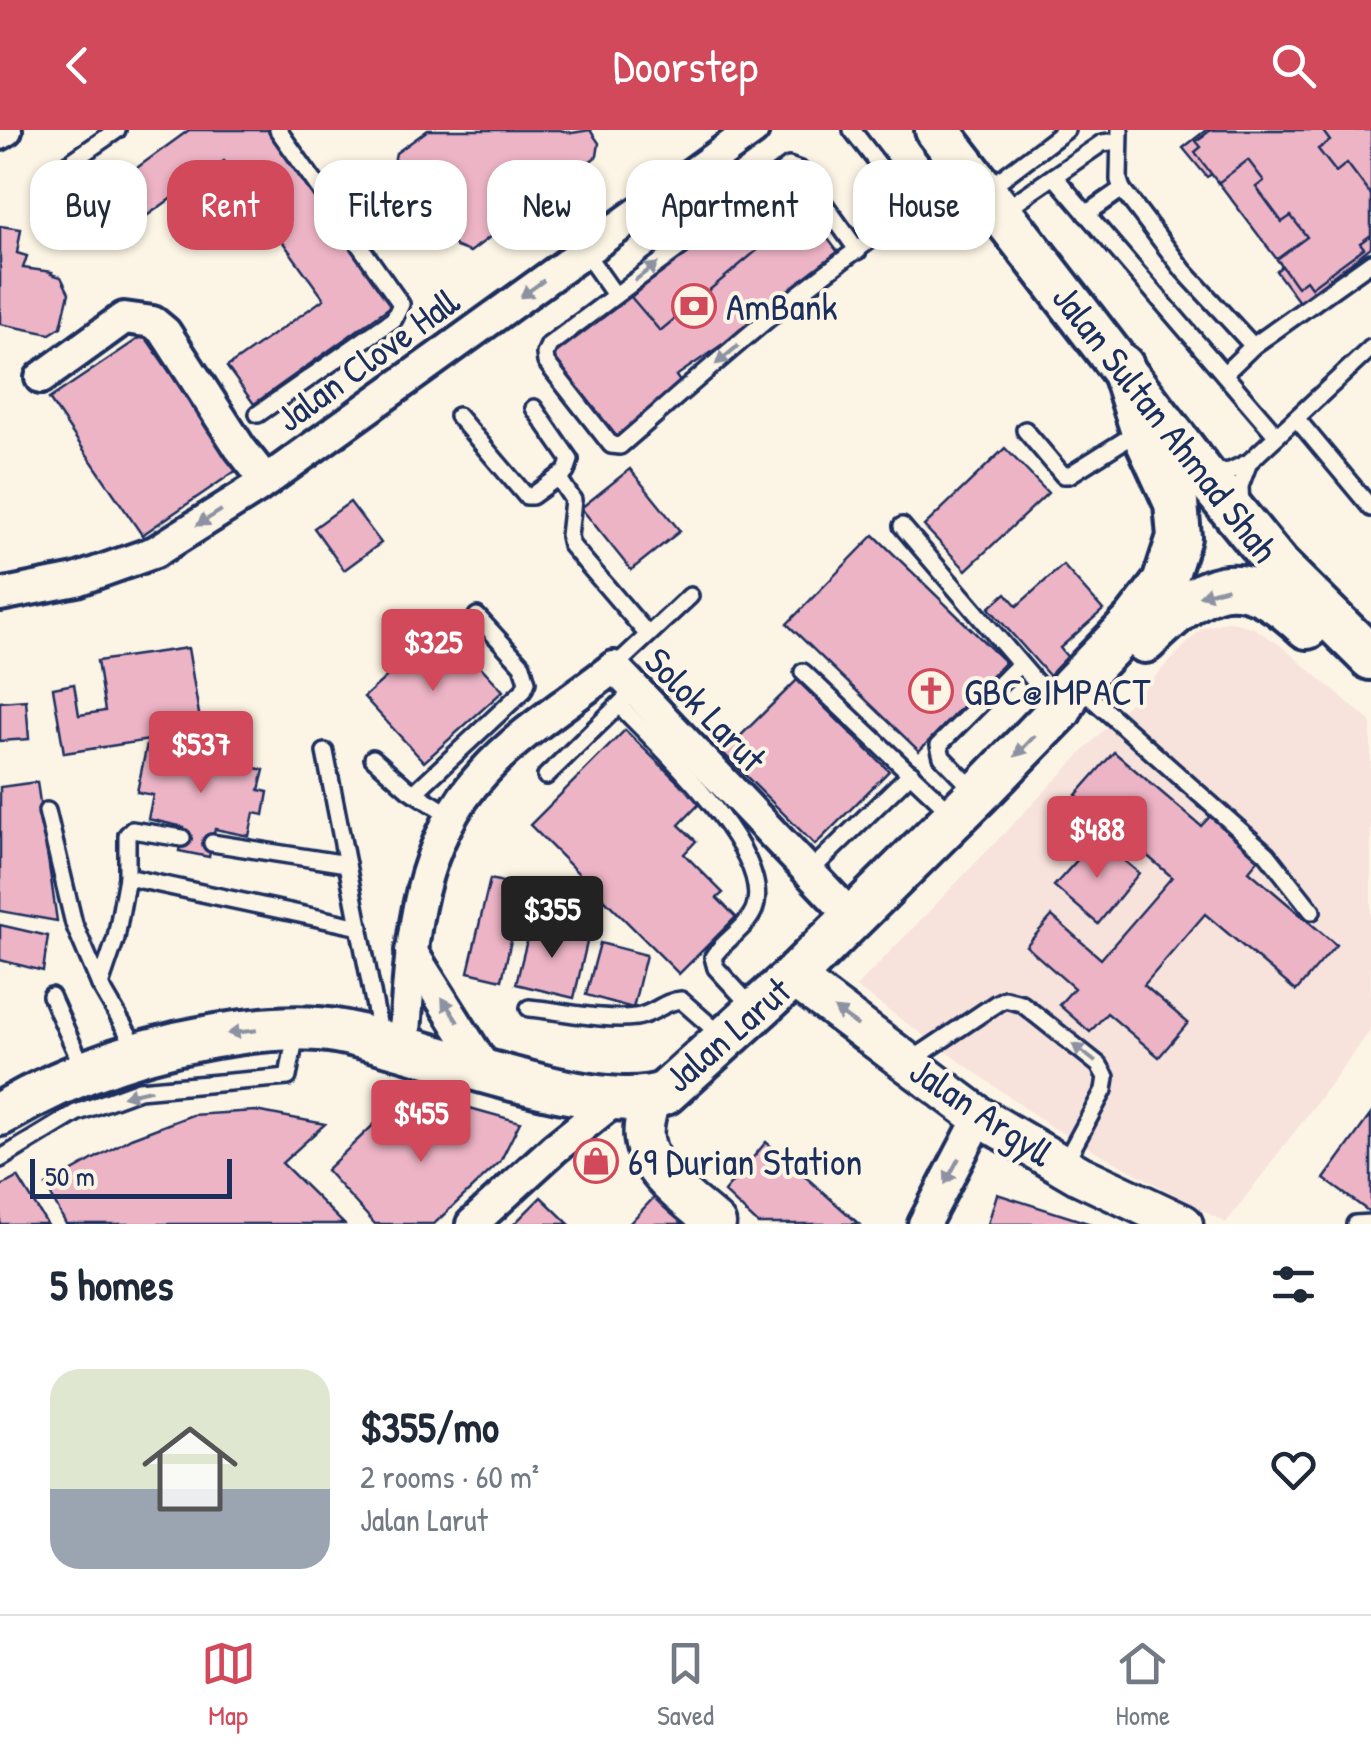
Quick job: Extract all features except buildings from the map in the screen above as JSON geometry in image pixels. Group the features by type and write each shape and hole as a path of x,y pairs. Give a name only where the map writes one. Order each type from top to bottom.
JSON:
{"main road":[{"name":"Jalan Sultan Ahmad Shah","path":"937,130 960,160"},
{"name":"Jalan Sultan Ahmad Shah","path":"995,205 1202,473 1364,671"},
{"name":"Jalan Larut","path":"1074,703 1072,686 1135,621 1164,583 1179,537 1176,503 1142,429 1122,366"},
{"name":"Jalan Larut","path":"20,1109 84,1070 138,1052 196,1038 297,1028 339,1031 547,1086 632,1099 666,1092 793,978 1074,703 1180,607 1200,594 1217,588 1251,588 1269,596 1364,671"}],"street":[{"name":"Jalan Clove Hall","path":"0,595 76,580 155,552 266,482 752,130"},
{"path":"41,378 124,318 152,322 165,332 266,482"},
{"name":"Solok Larut","path":"393,1044 424,883 452,816 483,772 622,687 852,918"},
{"path":"411,951 486,1070"},
{"name":"Jalan Argyll","path":"793,978 980,1117 1063,1166 1183,1224"},
{"path":"547,1086 565,1101 569,1110 555,1148"},
{"path":"472,1224 555,1148 632,1099 650,1158 716,1224"},
{"path":"924,1224 980,1117"}],"lane":[{"path":"74,160 117,130"},
{"path":"258,414 394,319 401,304 278,130"},
{"path":"852,130 876,160"},
{"path":"995,183 1066,130"},
{"path":"995,189 1054,176 1119,136 1122,189 1184,271 1253,346"},
{"path":"789,166 800,170 858,251 797,295 616,448 546,362 544,354 549,345 789,166"},
{"path":"1054,176 1277,436"},
{"path":"1086,214 1122,189"},
{"path":"584,252 615,295"},
{"path":"1224,374 1253,346 1371,262"},
{"path":"1202,473 1230,471 1249,462 1371,348"},
{"path":"458,416 526,496 532,496 558,478 570,460 534,408"},
{"path":"1296,418 1371,508"},
{"path":"1025,430 1062,475 1142,429"},
{"path":"1244,525 1239,496 1249,462"},
{"path":"558,478 574,500 571,545 648,635"},
{"path":"902,526 1018,665 1074,703 1267,854 1312,911"},
{"path":"546,776 622,687 648,635 690,596"},
{"path":"414,793 524,691 527,682 522,665 477,616"},
{"path":"967,806 938,745 1018,665"},
{"path":"803,672 911,773 967,806"},
{"path":"622,687 722,813 756,882 754,912 713,957 716,968 756,1010"},
{"path":"326,752 360,927 393,1044"},
{"path":"373,758 414,793 452,816"},
{"path":"808,873 911,773"},
{"path":"46,812 74,924 100,986 138,1052"},
{"path":"100,986 116,938 127,876 128,836 132,830 182,838"},
{"path":"212,844 347,864"},
{"path":"127,876 360,927"},
{"path":"51,996 84,1070"},
{"path":"909,1062 997,1002 1005,999 1021,1003 1099,1065 1106,1077 1104,1090 1063,1166"},
{"path":"529,1008 626,1018 652,1014 681,1000 725,1039"},
{"path":"0,1159 76,1113 140,1090 288,1077 297,1028"},
{"path":"20,1109 76,1113"},
{"path":"1356,1224 1371,1224"}],"shaded area":[{"path":"1229,621 1254,628 1280,645 1371,722 1371,1030 1226,1223 1050,1126 856,987 1202,628"}],"place":[{"name":"AmBank","path":"694,306"},
{"name":"GBC@IMPACT","path":"931,691"},
{"name":"69 Durian Station","path":"596,1161"}]}
